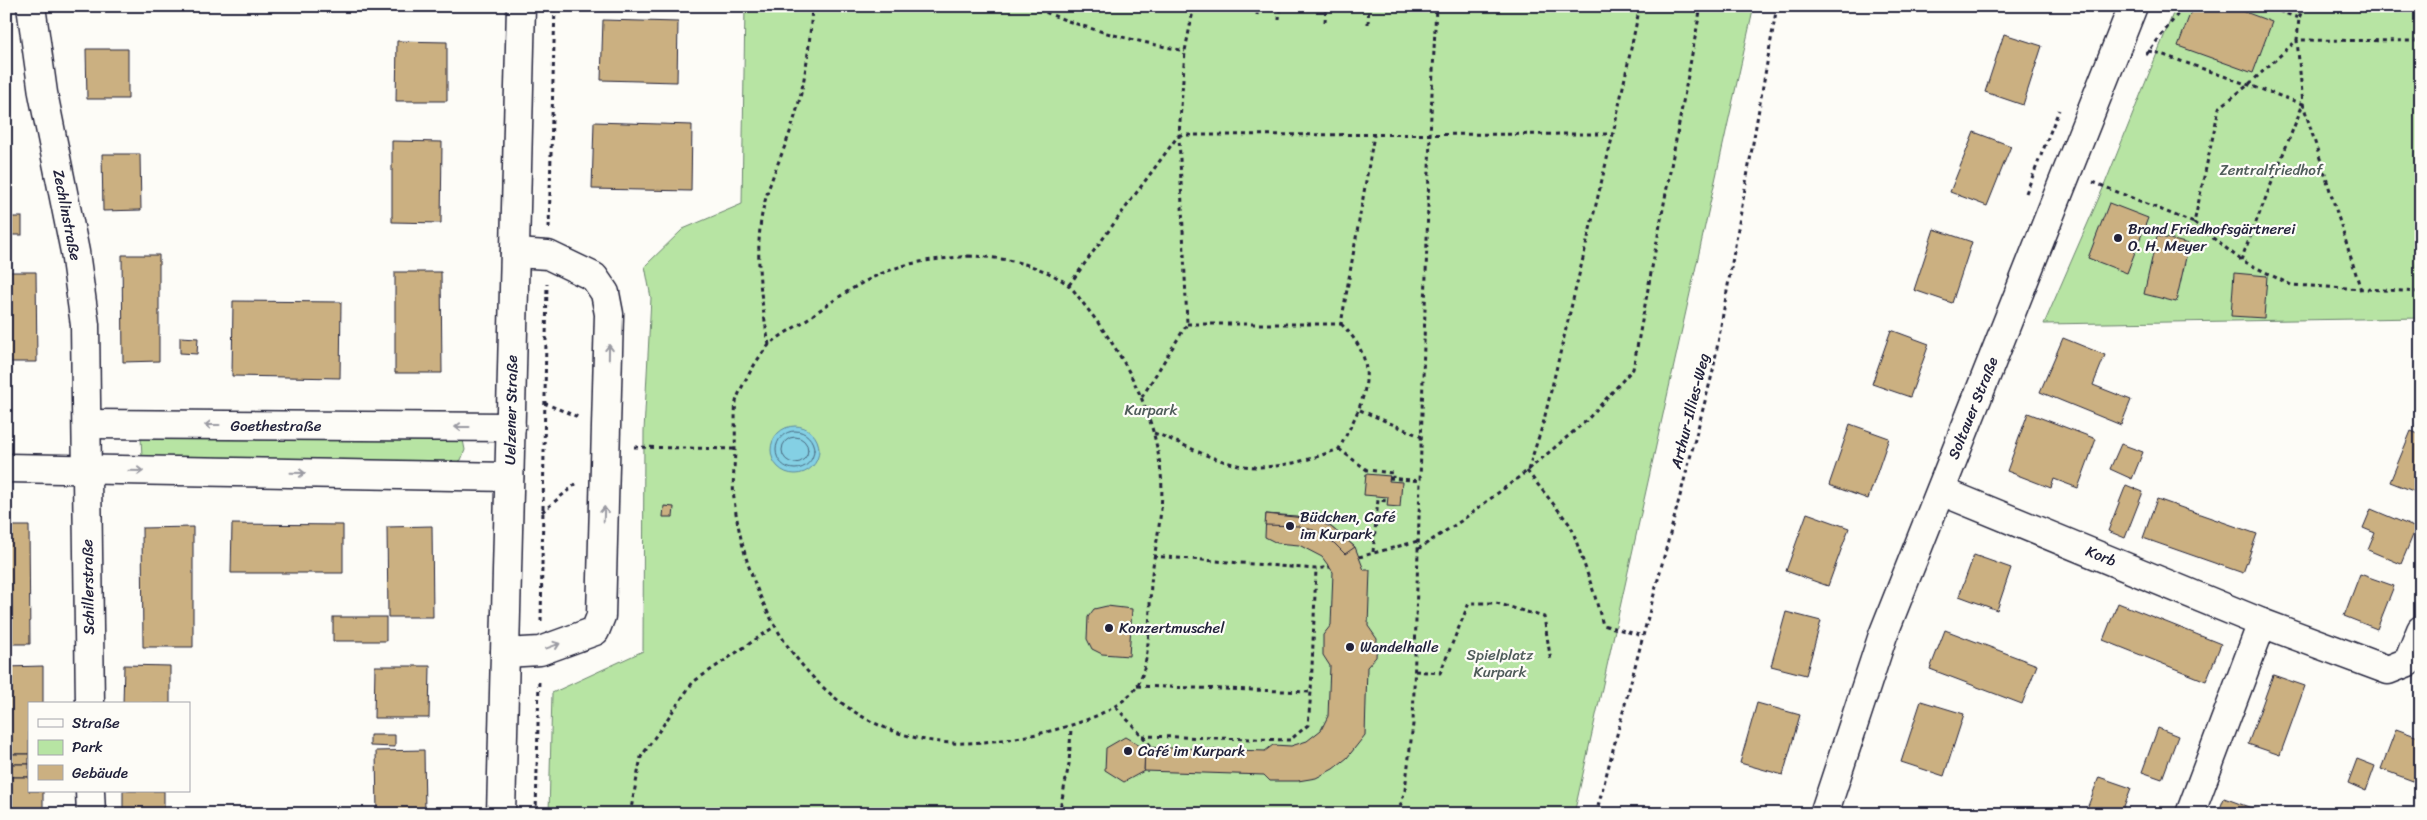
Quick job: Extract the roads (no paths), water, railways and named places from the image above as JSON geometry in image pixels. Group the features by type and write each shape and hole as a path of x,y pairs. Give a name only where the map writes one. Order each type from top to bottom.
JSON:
{"street":[{"name":"Zechlinstraße","path":"31,6 43,92 75,252 85,325 88,424"},
{"name":"Uelzener Straße","path":"501,814 521,6"},
{"name":"Soltauer Straße","path":"1824,814 1883,635 2133,6"},
{"path":"505,653 540,651 595,631 601,616 610,314 605,293 594,277 548,255 515,253"},
{"name":"Goethestraße","path":"88,424 511,415"},
{"path":"87,470 88,424"},
{"path":"6,468 510,477"},
{"name":"Schillerstraße","path":"87,470 90,702"},
{"name":"Korb","path":"1941,491 2262,623 2388,670 2408,662 2421,630"},
{"path":"2190,814 2262,623"},
{"path":"90,792 91,814"}],"water":[{"path":"790,426 800,426 809,430 815,436 818,441 818,459 809,470 800,474 790,474 781,470 775,464 771,455 771,445 775,436 781,430"}],"place":[{"name":"Brand Friedhofsgärtnerei O. H. Meyer","path":"2118,238"},
{"name":"Büdchen, Café im Kurpark","path":"1290,526"},
{"name":"Konzertmuschel","path":"1109,628"},
{"name":"Wandelhalle","path":"1350,647"},
{"name":"Café im Kurpark","path":"1128,751"}],"park label":[{"name":"Zentralfriedhof","path":"2271,170"},
{"name":"Kurpark","path":"1151,410"},
{"name":"Spielplatz Kurpark","path":"1500,664"}]}
